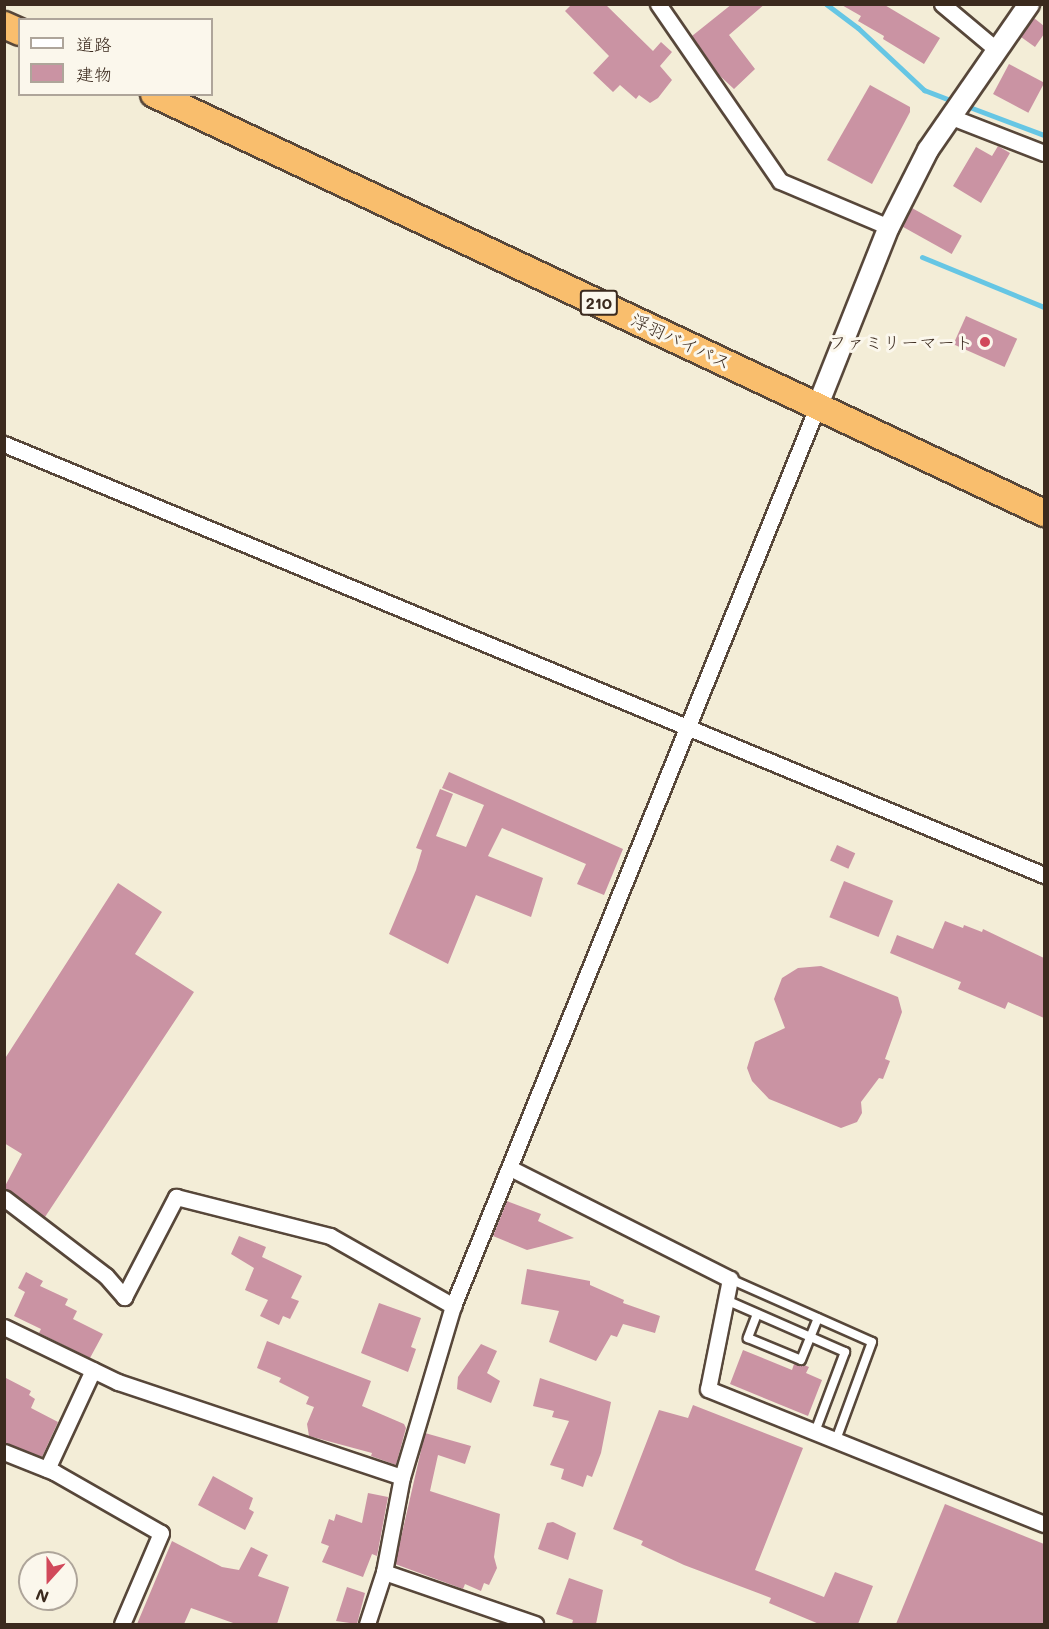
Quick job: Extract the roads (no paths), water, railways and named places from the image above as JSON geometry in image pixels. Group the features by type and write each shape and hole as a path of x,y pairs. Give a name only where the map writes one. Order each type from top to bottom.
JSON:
{"highway":[{"path":"4,24 18,31"},
{"name":"浮羽バイパス","path":"158,96 1044,513"}],"street":[{"path":"658,4 780,180 889,226"},
{"path":"942,4 997,50"},
{"path":"367,1624 384,1572 402,1477 453,1306 690,729 889,226 950,116 1029,4"},
{"path":"950,116 1044,153"},
{"path":"4,444 1044,874"},
{"path":"510,1168 730,1279 708,1389 1044,1524"},
{"path":"4,1198 106,1276 124,1297 176,1197 330,1236 453,1306"},
{"path":"4,1327 93,1370 402,1477"},
{"path":"47,1468 93,1370"},
{"path":"4,1452 47,1468 161,1533 122,1624"},
{"path":"384,1572 535,1624"}],"lane":[{"path":"730,1279 872,1342 836,1440"},
{"path":"726,1300 844,1352 815,1432"},
{"path":"757,1314 747,1338 801,1360 818,1318"}],"waterway":[{"path":"826,4 858,28 924,90 955,102"},
{"path":"964,105 1044,135"},
{"path":"922,257 1044,307"}],"place":[{"name":"ファミリーマート","path":"985,342"}]}
